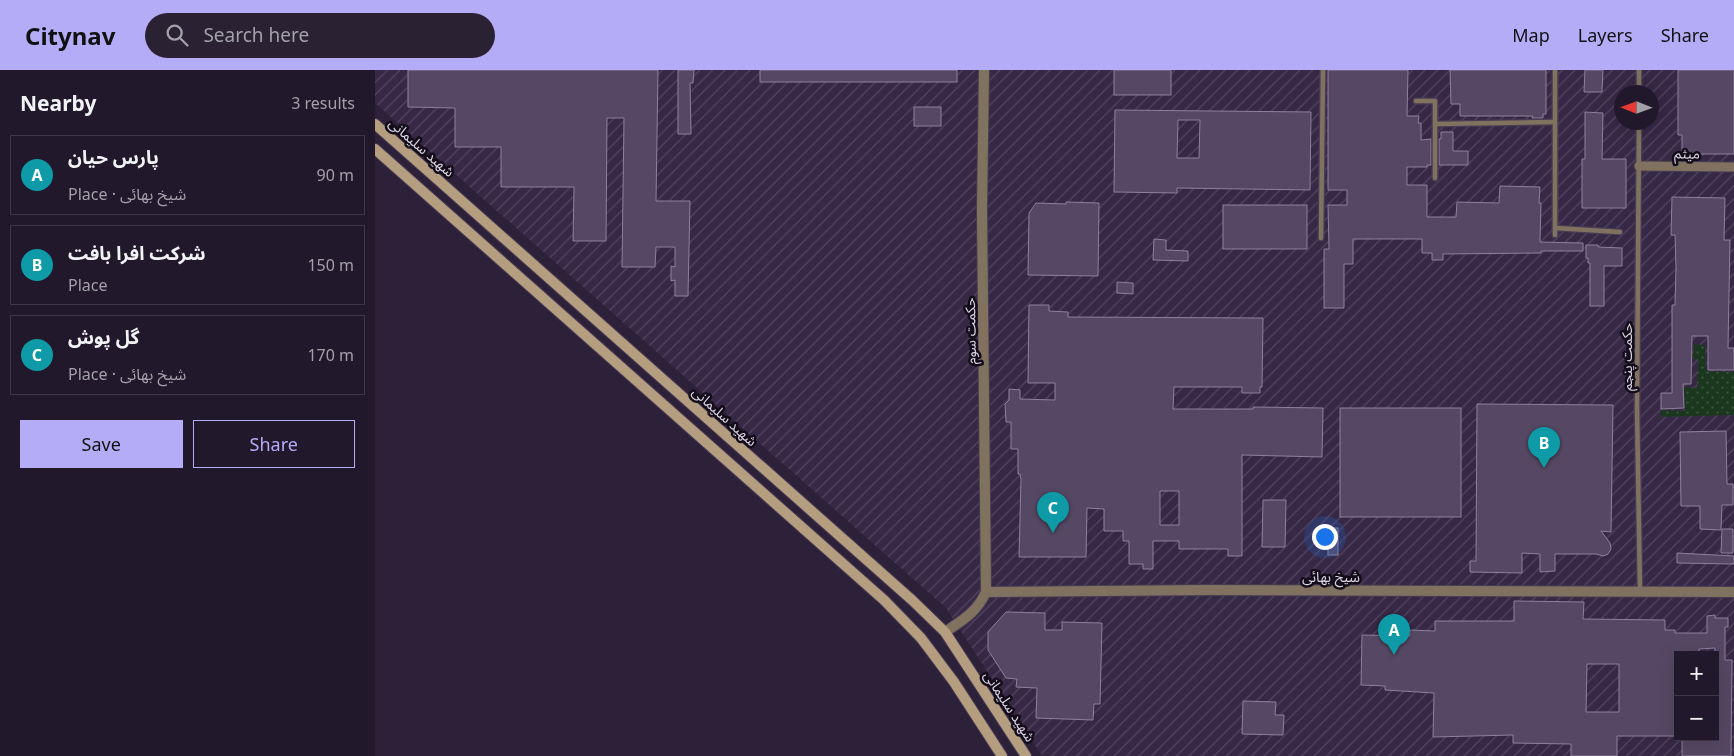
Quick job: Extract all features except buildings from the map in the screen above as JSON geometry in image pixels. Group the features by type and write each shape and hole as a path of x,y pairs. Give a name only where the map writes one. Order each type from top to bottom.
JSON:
{"main road":[{"name":"شهید سلیمانی","path":"375,124 912,600 945,632 1026,756"},
{"path":"375,150 884,600 921,638 954,682 1002,756"}],"street":[{"name":"حکمت سوم","path":"984,70 982,210 986,592"},
{"name":"میثم","path":"1639,166 1734,167"},
{"name":"شیخ بهائی","path":"986,592 1207,590 1734,592"},
{"path":"945,632 980,605 986,592"}],"lane":[{"path":"1321,238 1323,70"},
{"path":"1555,70 1555,235"},
{"path":"1639,70 1639,85"},
{"path":"1416,101 1435,101 1435,178"},
{"path":"1435,124 1555,122"},
{"name":"حکمت پنجم","path":"1639,130 1637,408 1640,591"},
{"path":"1555,228 1620,232"}],"shaded area":[{"path":"375,70 1734,70 1734,756 1042,756 946,608 375,103"}],"green space":[{"path":"1694,344 1705,345 1706,371 1734,372 1734,415 1661,417 1661,410 1685,411 1684,387 1697,388 1698,359 1693,359"}],"place":[{"name":"شرکت افرا بافت","path":"1544,468"},
{"name":"گل پوش","path":"1053,533"},
{"name":"پارس حیان","path":"1394,655"}]}
